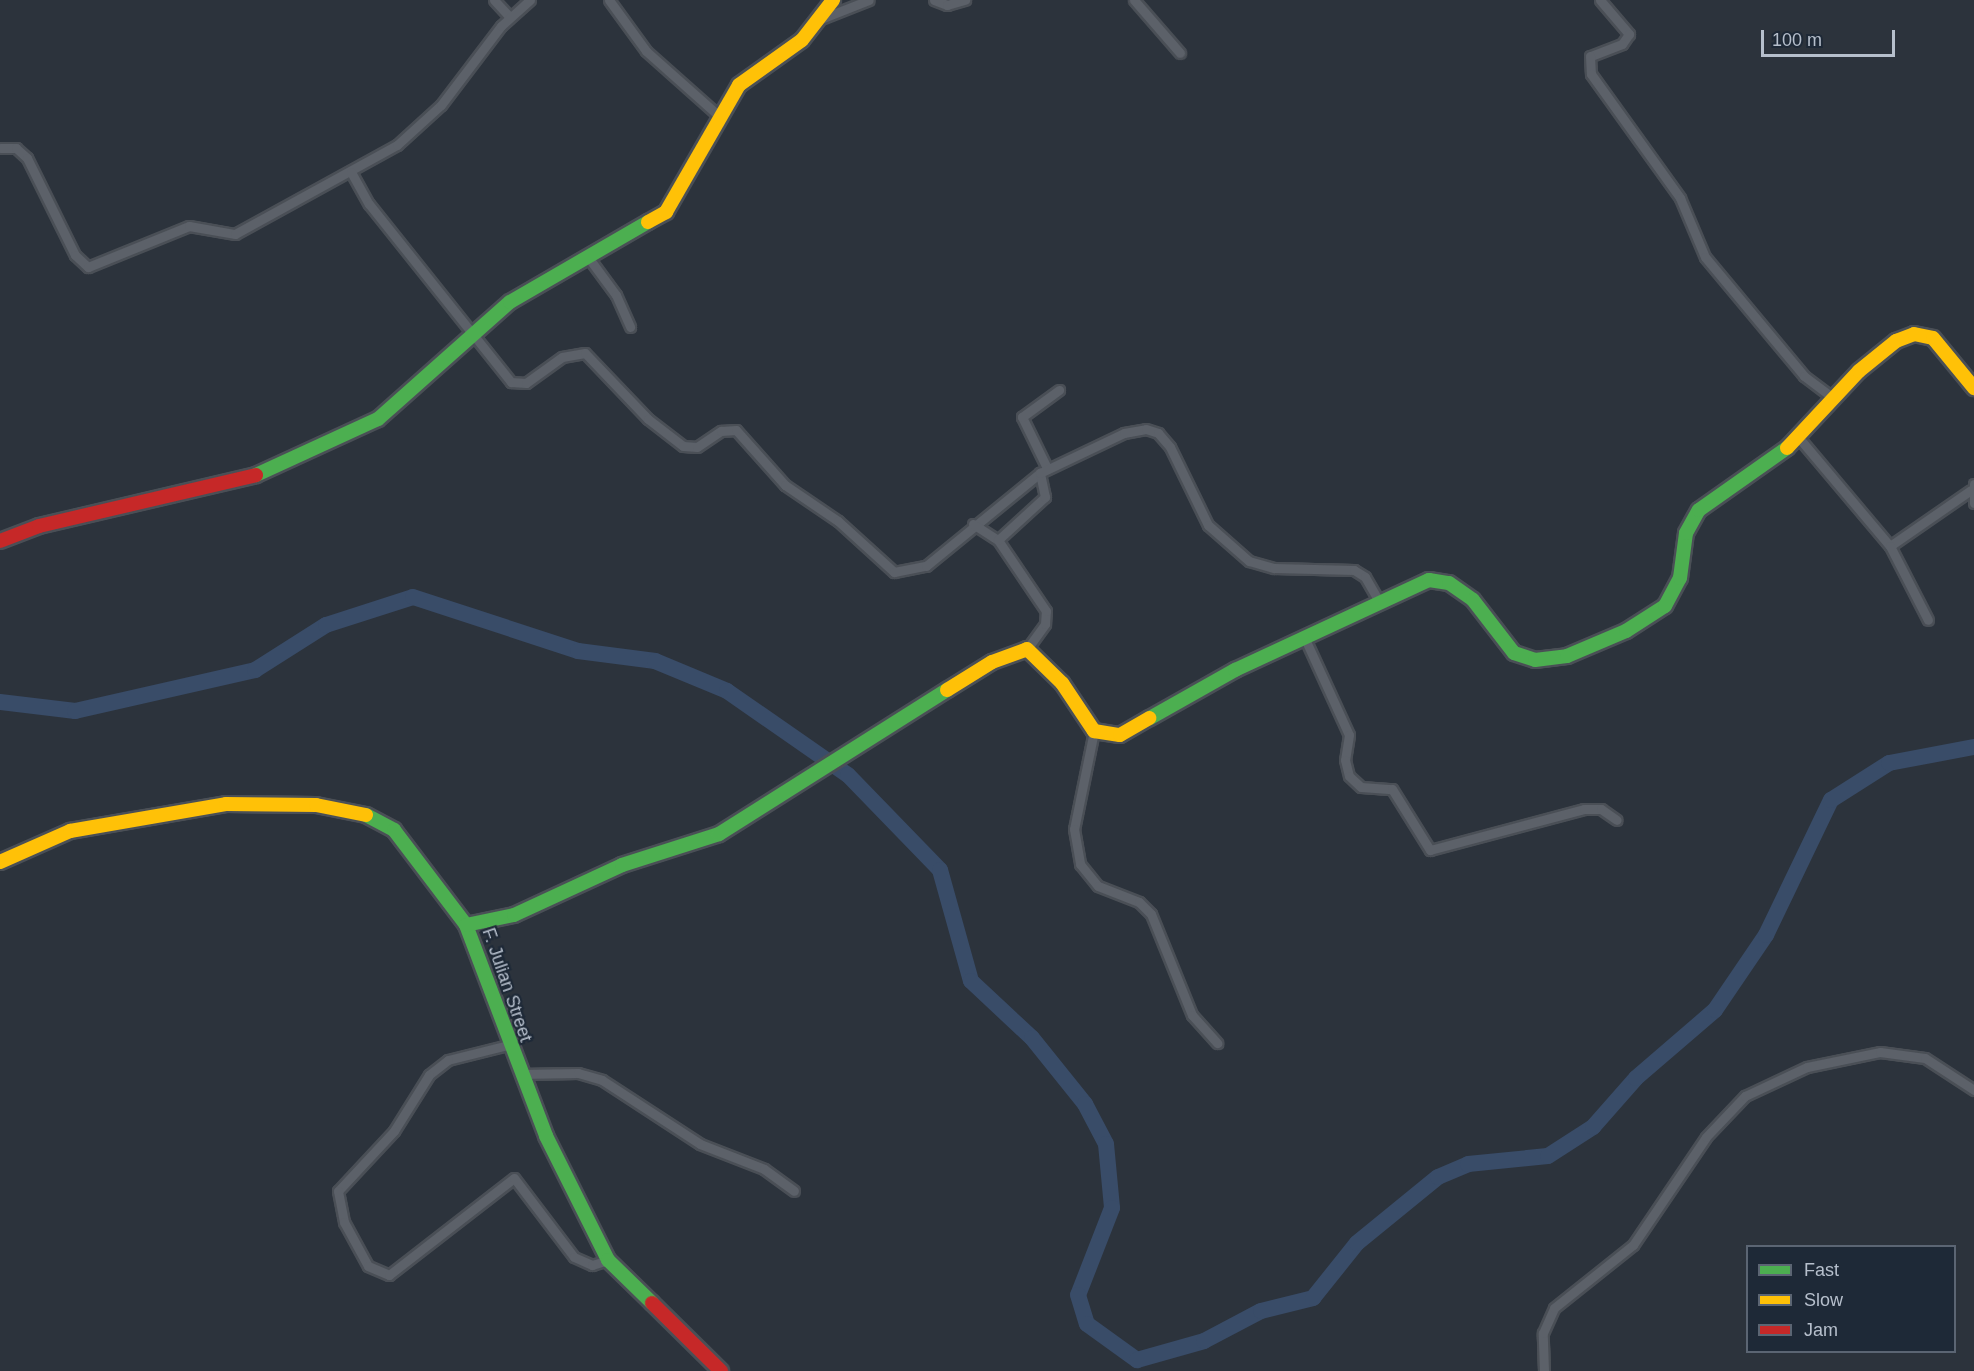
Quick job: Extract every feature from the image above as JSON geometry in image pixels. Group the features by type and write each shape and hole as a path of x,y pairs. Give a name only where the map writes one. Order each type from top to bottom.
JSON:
{"street":[{"path":"494,0 510,17"},
{"path":"0,148 11,147 27,158 75,255 88,267 189,226 235,234 381,158 441,105 510,17 530,0"},
{"path":"609,0 646,51 719,116"},
{"path":"0,541 39,525 278,468 394,408 472,332 510,302 666,212 719,116 747,77 802,40 823,18 833,0"},
{"path":"823,18 869,0"},
{"path":"934,0 947,5 965,0"},
{"path":"1134,0 1180,53"},
{"path":"1600,0 1629,34 1623,44 1590,56 1591,74 1680,198 1705,257 1804,376 1833,398"},
{"path":"351,172 369,204 511,382 526,383 556,360 582,352 677,443 697,447 721,431 736,430 785,485 838,521 894,572 926,566 973,524 1043,471 1124,433 1152,430 1170,447 1208,525 1249,561 1274,568 1354,570 1365,577 1380,603"},
{"path":"588,257 616,295 630,327"},
{"path":"1094,731 1128,733 1234,670 1306,641 1380,603 1438,580 1473,600 1502,642 1521,656 1548,659 1595,645 1665,606 1680,578 1686,533 1699,510 1799,438 1833,398 1877,354 1914,334 1941,345 1974,388"},
{"path":"998,540 1042,501 1046,488 1043,471 1021,420 1059,390"},
{"path":"1799,438 1890,546 1928,620"},
{"path":"1890,546 1972,487 1974,503"},
{"path":"466,925 514,915 622,865 699,843 813,780 966,678 1027,649 1045,624 1046,611 998,540 973,524"},
{"path":"1306,641 1349,735 1345,760 1349,776 1361,787 1392,789 1430,850 1584,808 1605,810 1617,820"},
{"path":"1027,649 1062,683 1094,731 1074,829 1080,864 1098,886 1139,902 1151,914 1192,1015 1217,1043"},
{"name":"F. Julian Street","path":"0,862 70,831 145,814 226,804 316,805 361,812 394,830 466,925 520,1074 608,1260 721,1371"},
{"path":"508,1045 448,1060 429,1075 394,1131 338,1191 344,1222 368,1266 389,1275 514,1178 574,1257 592,1265 608,1260"},
{"path":"1544,1371 1543,1333 1554,1308 1634,1245 1706,1137 1751,1093 1807,1067 1880,1052 1925,1058 1974,1090"},
{"path":"520,1074 578,1073 602,1080 700,1144 764,1169 794,1191"}],"waterway":[{"path":"0,702 75,711 255,670 326,625 413,597 578,651 655,661 727,691 848,775 940,870 971,981 1032,1038 1085,1104 1106,1144 1112,1208 1078,1295 1087,1324 1137,1360 1204,1341 1261,1311 1313,1298 1357,1243 1438,1177 1468,1164 1548,1156 1593,1127 1636,1078 1715,1010 1766,935 1831,800 1889,763 1974,747"}],"traffic: fast":[{"path":"256,475 378,419 510,302 648,222"},
{"path":"1150,718 1235,670 1429,580 1449,583 1473,600 1514,653 1535,660 1567,656 1626,631 1665,606 1680,578 1686,533 1699,510 1787,448"},
{"path":"466,925 514,915 622,865 719,834 947,690"},
{"path":"366,815 394,830 466,925 546,1136 608,1260 652,1303"}],"traffic: slow":[{"path":"648,222 666,212 739,85 802,40 833,0"},
{"path":"1787,448 1859,371 1896,341 1914,334 1933,338 1974,388"},
{"path":"947,690 992,662 1027,649 1062,683 1094,731 1120,735 1150,718"},
{"path":"0,862 70,831 226,804 316,805 366,815"}],"traffic: jam":[{"path":"0,541 39,526 256,475"},
{"path":"652,1303 721,1371"}]}
